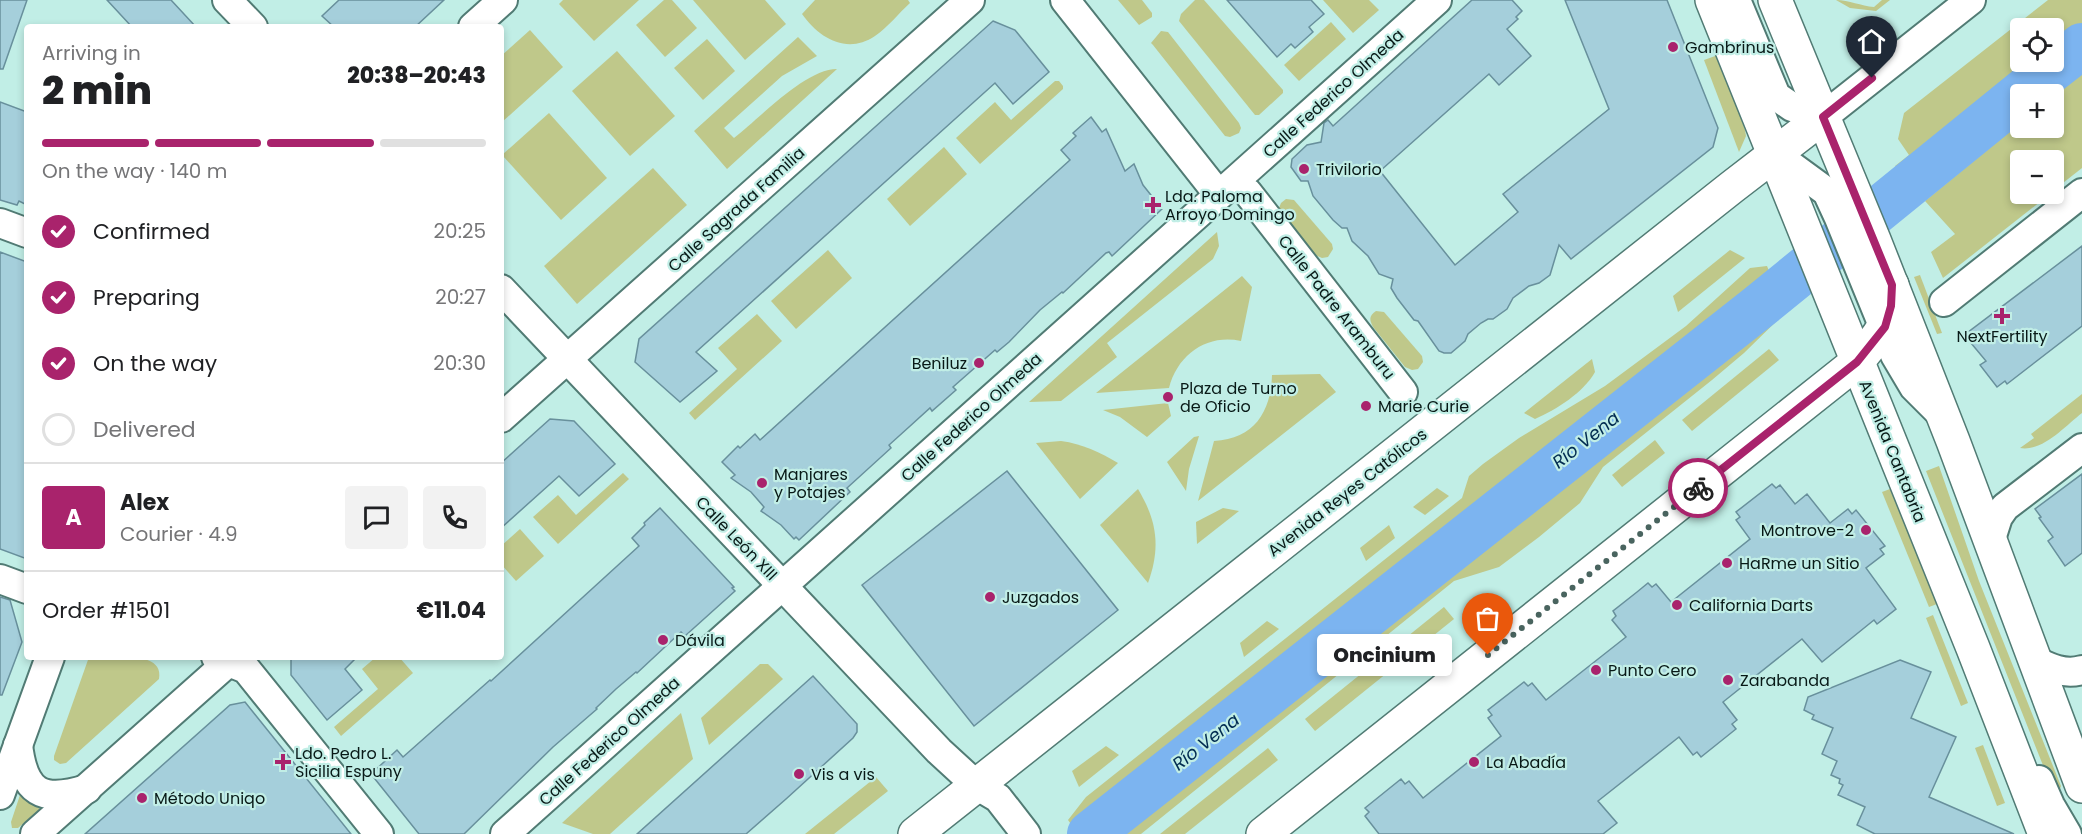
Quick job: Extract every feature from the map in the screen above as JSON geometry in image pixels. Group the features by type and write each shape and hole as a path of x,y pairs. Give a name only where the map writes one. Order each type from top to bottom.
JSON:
{"street":[{"path":"227,0 250,24"},
{"path":"476,24 503,0"},
{"name":"Calle Sagrada Familia","path":"504,415 970,0"},
{"path":"1065,0 1219,195"},
{"name":"Calle Federico Olmeda","path":"505,834 1437,0"},
{"name":"Avenida Cantabria","path":"1712,0 1973,648 2045,834"},
{"path":"1736,0 1776,96 1792,107 1823,117"},
{"path":"1775,0 1823,117 1846,202 1864,248 1885,327 1895,355 1914,387 1944,417"},
{"path":"1823,117 1971,0"},
{"name":"Avenida Reyes Católicos","path":"915,834 1823,117"},
{"path":"1775,153 1827,192 1846,202"},
{"name":"Calle Padre Aramburu","path":"1248,193 1403,392"},
{"path":"1944,302 2082,193"},
{"path":"0,223 24,232"},
{"path":"1864,248 1892,285 2081,779"},
{"path":"1263,834 1857,362 1885,327 1891,306 1892,285"},
{"name":"Calle León XIII","path":"504,292 944,756 976,785"},
{"path":"1990,542 1998,517 2005,507 2082,448"},
{"path":"0,579 24,588"},
{"name":"Avenida Cantabria","path":"1973,648 2002,687 2050,805 2067,834"},
{"path":"0,795 49,660"},
{"path":"35,834 224,660"},
{"path":"230,660 246,669 258,682 379,834"},
{"path":"2035,661 2059,671 2082,670"},
{"path":"18,745 22,772 36,790 46,795 59,795 87,788"},
{"path":"976,785 998,798 1026,834"}],"green space":[{"path":"563,0 639,0 594,41 559,4"},
{"path":"664,0 672,0 697,28 665,57 636,25"},
{"path":"693,0 765,0 786,24 745,60"},
{"path":"815,0 908,0 910,3 875,36 854,44 844,44 825,37 802,14"},
{"path":"1118,0 1142,0 1152,13 1152,17 1139,25"},
{"path":"1195,0 1204,0 1283,90 1283,93 1259,115 1255,115 1179,21 1181,14"},
{"path":"1323,0 1369,0 1379,10 1353,33"},
{"path":"1836,0 1874,7 1882,0 1890,0 1876,11 1850,8"},
{"path":"2048,0 2082,0 2082,34 2064,49 2064,18 2025,18"},
{"path":"1331,22 1346,39 1299,81 1284,65"},
{"path":"530,30 563,67 504,120 504,53"},
{"path":"2010,30 2010,72 2035,72 2020,84 2010,84 2010,92 1900,177 1895,166 1909,155 1898,139 1904,113"},
{"path":"1161,31 1168,32 1239,123 1241,128 1239,133 1230,137 1225,136 1151,43"},
{"path":"798,37 817,56 782,76 724,128 734,138 797,86 824,71 837,69 727,169 694,131"},
{"path":"707,39 735,71 703,100 674,68"},
{"path":"617,51 675,116 630,156 572,91"},
{"path":"1718,55 1745,130 1746,136 1739,152 1704,60"},
{"path":"2082,74 2082,168 2064,182 2064,150 2010,150 2010,204 2037,204 1943,278 1931,252 1955,234 1925,201 2010,131 2010,138 2064,138 2064,88"},
{"path":"1055,81 1059,81 1063,89 980,164 956,138 995,102 1011,120"},
{"path":"549,113 607,178 561,220 504,157 504,153"},
{"path":"944,147 967,174 910,226 887,199"},
{"path":"653,168 687,205 577,304 544,266"},
{"path":"1286,199 1294,200 1332,244 1333,249 1328,257 1322,258 1315,255 1283,215 1279,208"},
{"path":"1217,232 1219,246 1213,259 1107,343 1117,357 1061,401 1029,402"},
{"path":"828,250 852,278 796,329 771,301"},
{"path":"1730,250 1745,258 1678,312 1673,296"},
{"path":"1767,266 1786,312 1744,353 1603,467 1580,503 1539,537 1499,567 1454,581 1141,834 1078,834 1068,820 1086,797 1462,498 1469,476 1483,464 1519,438 1605,386 1686,326 1750,268"},
{"path":"1920,275 1942,333 1937,334 1914,277"},
{"path":"1242,276 1252,287 1241,341 1217,341 1196,349 1179,365 1169,388 1096,393"},
{"path":"1376,311 1384,312 1422,356 1423,362 1418,369 1412,370 1405,367 1373,327 1370,318"},
{"path":"757,314 782,341 695,420 689,413 737,369 718,348"},
{"path":"1769,349 1779,360 1692,431 1682,420"},
{"path":"1592,359 1595,372 1577,393 1535,419 1524,413"},
{"path":"1320,374 1336,392 1198,501 1214,441 1240,435 1258,421 1268,401 1272,375"},
{"path":"2082,394 2082,413 2045,442 2029,448 2020,448 2034,438 2031,434"},
{"path":"1168,403 1171,416 1147,437 1120,417 1103,410"},
{"path":"1199,436 1189,469 1186,491 1167,462 1194,437"},
{"path":"1655,440 1665,453 1622,487 1612,475"},
{"path":"1061,441 1091,449 1118,463 1080,499 1036,443"},
{"path":"1939,466 1979,581 2061,786 2056,791 2052,788 1926,471"},
{"path":"623,473 629,479 558,544 533,517 558,495 576,515"},
{"path":"1437,488 1449,496 1425,515 1413,507"},
{"path":"1138,489 1149,512 1155,534 1155,558 1148,583 1100,525"},
{"path":"1890,489 1937,604 1929,607 1882,492"},
{"path":"1223,508 1239,511 1197,544 1196,522"},
{"path":"1389,525 1395,538 1366,561 1360,548"},
{"path":"520,529 544,556 516,581 504,567 504,543"},
{"path":"1444,607 1454,619 1315,731 1305,719"},
{"path":"1933,615 1968,703 1961,706 1926,618"},
{"path":"1267,621 1279,629 1244,657 1240,643"},
{"path":"88,660 146,660 153,663 158,669 159,679 66,763 60,764 54,760"},
{"path":"372,660 402,660 413,673 341,736 334,727 378,689 362,669"},
{"path":"760,664 768,664 783,679 709,745 701,718"},
{"path":"681,713 693,759 610,834 593,834 562,823"},
{"path":"1983,745 2005,803 1997,806 1975,748"},
{"path":"1106,746 1119,755 1079,787 1072,771"},
{"path":"1268,748 1278,760 1185,834 1160,834"},
{"path":"876,777 888,791 834,834 805,834"},
{"path":"20,795 40,809 18,828 12,828 11,822"}],"building":[{"path":"0,0 27,0 3,69 0,69"},
{"path":"107,0 171,0 193,24 129,24"},
{"path":"339,0 444,0 418,24 331,24 322,16"},
{"path":"1227,0 1311,0 1324,14 1309,27 1313,32 1295,48 1291,44 1277,57"},
{"path":"1472,0 1512,0 1522,11 1516,17 1518,19 1507,29 1531,56 1499,85 1489,74 1380,171 1455,265 1518,212 1503,194 1609,109 1565,0 1667,0 1718,128 1713,147 1571,259 1559,245 1550,275 1513,298 1507,309 1493,319 1481,323 1451,353 1444,353 1439,351 1418,321 1414,320 1397,298 1391,288 1393,279 1379,274 1368,256 1352,241 1347,228 1342,228 1333,220 1313,196 1308,181 1301,181 1291,167 1292,159 1307,145 1321,142 1324,123 1328,120 1333,126"},
{"path":"993,21 1015,30 1049,72 1013,104 995,83 696,352 717,371 680,402 635,362 639,339"},
{"path":"0,102 24,111 24,204 19,201 17,205 0,200"},
{"path":"1091,117 1102,132 1106,129 1125,171 1134,164 1143,185 1162,209 1112,256 1109,252 1106,253 1063,293 1040,310 1009,342 997,352 995,350 953,387 956,390 932,411 930,408 889,445 891,448 847,488 850,492 799,540 796,537 794,539 781,525 761,511 764,507 751,492 731,478 735,475 722,462 738,446 740,448 755,434 760,440 1070,160 1061,150 1076,136 1073,133"},
{"path":"2082,246 2082,326 2007,384 2005,381 1997,387 1980,365 1986,361 1971,343 1973,341 1967,333"},
{"path":"0,252 24,261 24,558 0,549"},
{"path":"550,419 574,421 615,464 579,496 559,476 504,525 504,460"},
{"name":"Juzgados","path":"1007,471 1118,610 974,726 862,585"},
{"path":"2082,474 2082,553 2065,566 2048,541 2053,537 2035,509"},
{"path":"1772,484 1776,488 1780,485 1795,504 1807,494 1830,523 1848,509 1852,514 1856,510 1885,546 1880,549 1884,554 1866,568 1896,609 1877,624 1874,620 1822,662 1802,639 1723,702 1737,720 1732,724 1736,729 1701,757 1697,752 1693,755 1679,737 1598,801 1617,823 1603,834 1379,834 1365,816 1369,812 1365,808 1401,779 1405,784 1409,781 1423,798 1501,736 1488,718 1492,715 1488,710 1524,682 1528,686 1532,683 1546,700 1626,637 1612,620 1616,616 1613,611 1648,583 1652,587 1656,584 1671,602 1750,539 1736,520 1740,517 1736,512"},
{"path":"660,508 734,587 732,588 735,591 685,636 681,632 637,673 616,689 464,834 419,834 371,774 397,750 403,757 491,681 639,546 632,538"},
{"path":"0,597 10,600 22,642 2,695 0,695"},
{"path":"291,660 354,660 345,669 362,690 327,720 291,675"},
{"path":"1900,660 1931,672 1911,718 1956,737 1929,797 2014,834 1875,834 1857,825 1865,807 1838,795 1843,785 1839,783 1840,779 1831,775 1837,761 1822,754 1833,728 1812,719 1814,715 1804,710 1808,697"},
{"path":"813,676 857,724 857,732 786,799 746,834 637,834"},
{"path":"245,702 351,834 85,834 230,705"}],"waterway":[{"name":"Río Vena","path":"1090,834 1756,309 2082,46"}],"way so far":[{"path":"1488,655 1698,488"}],"place":[{"name":"Gambrinus","path":"1673,47"},
{"name":"Trivilorio","path":"1304,169"},
{"name":"Lda. Paloma Arroyo Domingo","path":"1153,205"},
{"name":"NextFertility","path":"2002,316"},
{"name":"Beniluz","path":"979,363"},
{"name":"Plaza de Turno de Oficio","path":"1168,397"},
{"name":"Marie Curie","path":"1366,406"},
{"name":"Manjares y Potajes","path":"762,483"},
{"name":"Montrove-2","path":"1866,530"},
{"name":"HaRme un Sitio","path":"1727,563"},
{"name":"Juzgados","path":"990,597"},
{"name":"California Darts","path":"1677,605"},
{"name":"Dávila","path":"663,640"},
{"name":"Oncinium","path":"1488,655"},
{"name":"Punto Cero","path":"1596,670"},
{"name":"Zarabanda","path":"1728,680"},
{"name":"Ldo. Pedro L. Sicilia Espuny","path":"283,762"},
{"name":"La Abadía","path":"1474,762"},
{"name":"Vis a vis","path":"799,774"},
{"name":"Método Uniqo","path":"142,798"}],"route":[{"path":"1698,488 1857,362 1885,327 1891,306 1892,285 1823,117 1872,78"}]}
